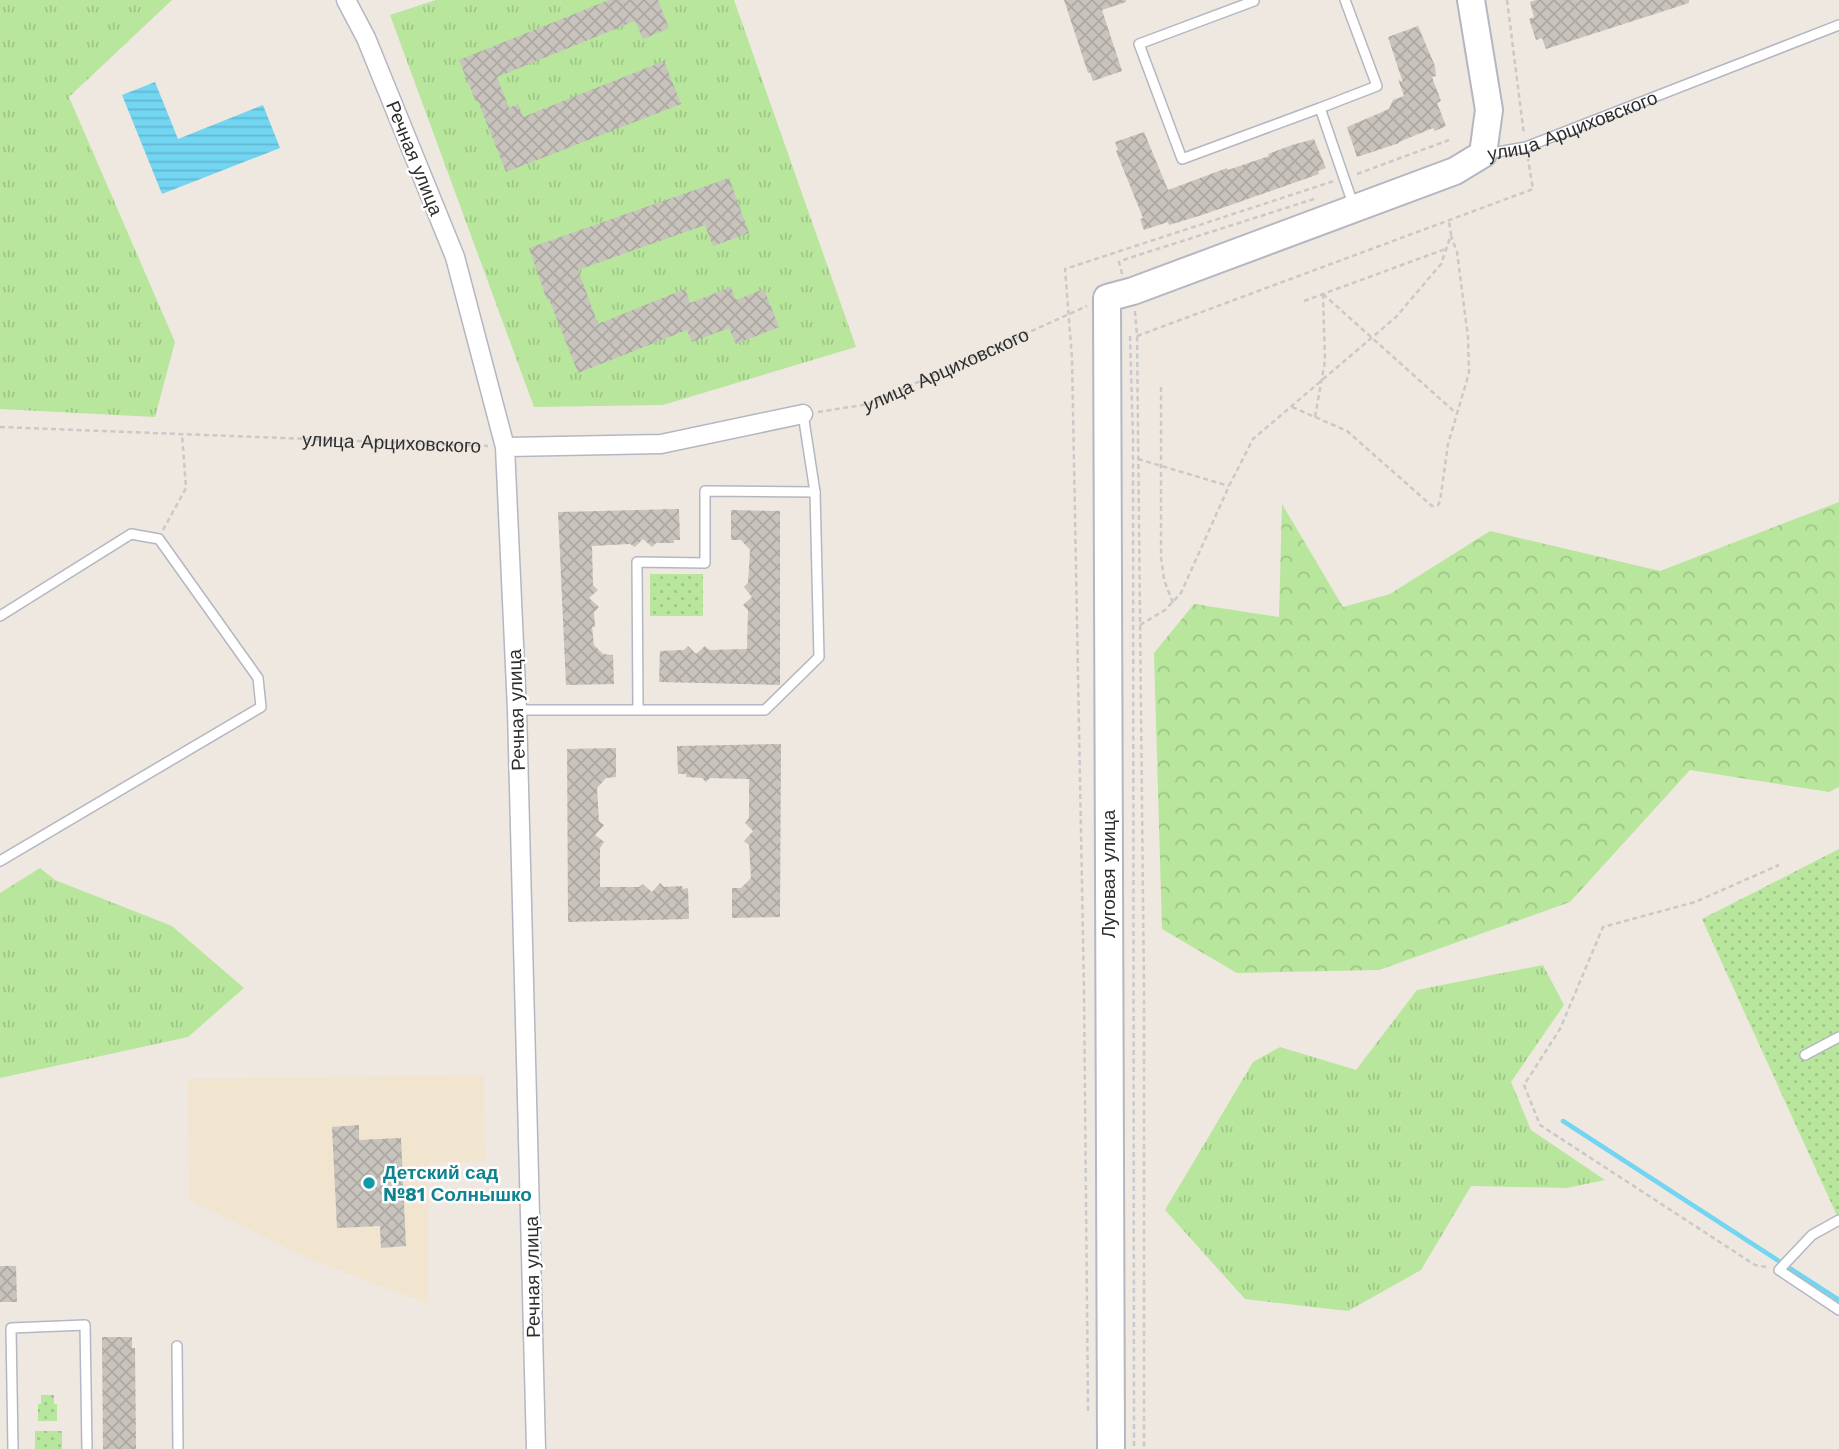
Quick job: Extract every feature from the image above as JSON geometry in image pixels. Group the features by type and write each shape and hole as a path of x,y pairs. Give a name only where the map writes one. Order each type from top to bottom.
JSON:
{"street":[{"name":"Речная улица","path":"346,0 366,38 455,257 505,447 517,710 536,1449"},
{"path":"1471,0 1489,110 1483,154"},
{"name":"улица Арциховского","path":"1122,294 1455,171 1483,154"},
{"name":"Луговая улица","path":"1111,1449 1122,294"},
{"name":"улица Арциховского","path":"505,447 661,444 803,414"}],"lane":[{"path":"1255,0 1139,44 1182,159 1377,86 1345,0"},
{"name":"улица Арциховского","path":"1483,154 1526,147 1839,25"},
{"path":"1320,108 1355,209"},
{"path":"517,710 765,710 819,657 815,492 803,414"},
{"path":"638,708 637,562 705,563 705,491 815,492"},
{"path":"0,616 131,534 159,539 258,678 261,707 0,862"},
{"path":"1805,1055 1839,1037"},
{"path":"1839,1220 1812,1235 1779,1270 1839,1310"},
{"path":"13,1449 10,1328 85,1325 88,1449"},
{"path":"177,1346 178,1449"}],"path":[{"path":"1292,407 1347,431 1434,507 1440,501 1443,466 1466,388 1469,355 1457,252 1449,220"},
{"path":"1140,625 1152,620 1173,603 1186,583 1253,439 1396,317 1437,270 1451,235"},
{"path":"1304,301 1448,248"},
{"path":"1119,262 1122,294 1137,336 1144,991 1144,1449"},
{"name":"улица Арциховского","path":"803,414 869,404 1068,313 1122,294"},
{"path":"1323,294 1457,414"},
{"path":"1315,417 1326,342 1323,294"},
{"path":"1129,327 1133,437 1134,1449"},
{"path":"1161,387 1161,556 1164,580 1173,603"},
{"name":"улица Арциховского","path":"0,427 505,447"},
{"path":"159,539 186,488 182,434"},
{"path":"1138,459 1229,486"},
{"path":"1779,865 1695,902 1603,927 1560,1029 1524,1085 1540,1125 1755,1265 1779,1270"}],"shaded area":[{"path":"484,1075 485,1161 428,1163 428,1304 310,1259 189,1200 188,1079"}],"green space":[{"path":"0,0 172,0 69,97 175,342 155,417 0,409"},
{"path":"436,0 734,0 856,347 663,405 534,407 390,15"},
{"path":"1839,502 1839,787 1829,792 1690,770 1570,902 1379,970 1237,973 1162,929 1154,653 1194,604 1279,617 1282,504 1343,607 1390,594 1490,531 1660,571"},
{"path":"650,574 703,574 703,616 650,616"},
{"path":"1839,849 1839,1220 1702,919"},
{"path":"40,868 55,880 172,926 244,988 188,1037 0,1078 0,893"},
{"path":"1543,965 1564,1005 1511,1082 1531,1130 1605,1180 1567,1188 1471,1186 1421,1270 1348,1311 1245,1299 1165,1210 1253,1062 1280,1047 1356,1070 1417,990"},
{"path":"41,1395 54,1395 57,1421 38,1421"},
{"path":"35,1431 62,1431 62,1449 35,1449"}],"water":[{"path":"155,82 178,139 263,105 280,148 162,194 122,95"}],"building":[{"path":"609,0 658,0 669,28 643,39 635,21 497,77 509,108 518,104 523,117 664,61 681,104 506,172 459,60"},
{"path":"1064,0 1126,0 1102,10 1122,71 1093,81"},
{"path":"1689,0 1689,3 1546,49 1542,38 1536,40 1529,19 1534,17 1530,2"},
{"path":"1418,26 1435,66 1436,76 1432,77 1441,101 1437,103 1446,126 1435,131 1433,128 1357,157 1347,127 1389,109 1393,100 1404,96 1398,79 1403,83 1388,37"},
{"path":"1144,132 1168,190 1314,139 1326,168 1318,171 1319,174 1202,215 1144,230 1140,219 1143,218 1116,151 1115,142"},
{"path":"729,178 749,233 713,246 705,225 578,270 598,324 685,289 690,303 731,287 736,300 764,289 779,327 736,344 729,328 692,342 687,330 578,373 549,299 547,300 529,248"},
{"path":"679,509 680,540 674,540 674,543 656,543 652,547 643,539 635,547 630,544 592,546 593,585 598,590 589,598 599,607 594,612 595,627 592,627 594,645 603,654 613,655 614,684 566,685 558,512"},
{"path":"731,510 780,511 780,685 659,682 660,651 684,650 688,646 696,654 705,646 709,650 747,649 748,610 743,605 752,597 744,587 748,583 750,550 741,540 731,540"},
{"path":"781,744 780,917 732,918 732,888 741,888 751,878 749,845 744,841 753,831 745,823 749,818 749,779 710,778 706,782 702,778 678,774 677,746"},
{"path":"616,748 616,777 606,778 597,788 599,821 604,825 595,835 604,842 600,848 600,887 639,887 643,884 652,892 660,883 664,887 688,888 689,919 568,922 567,749"},
{"name":"Детский сад №81 Солнышко","path":"359,1125 359,1140 401,1138 406,1246 381,1248 380,1226 337,1228 332,1127"},
{"path":"0,1266 16,1266 17,1302 0,1302"},
{"path":"102,1337 132,1337 132,1348 135,1348 136,1449 103,1449"}],"waterway":[{"path":"1563,1121 1839,1300"}],"place":[{"name":"Детский сад №81 Солнышко","path":"369,1183"}]}
